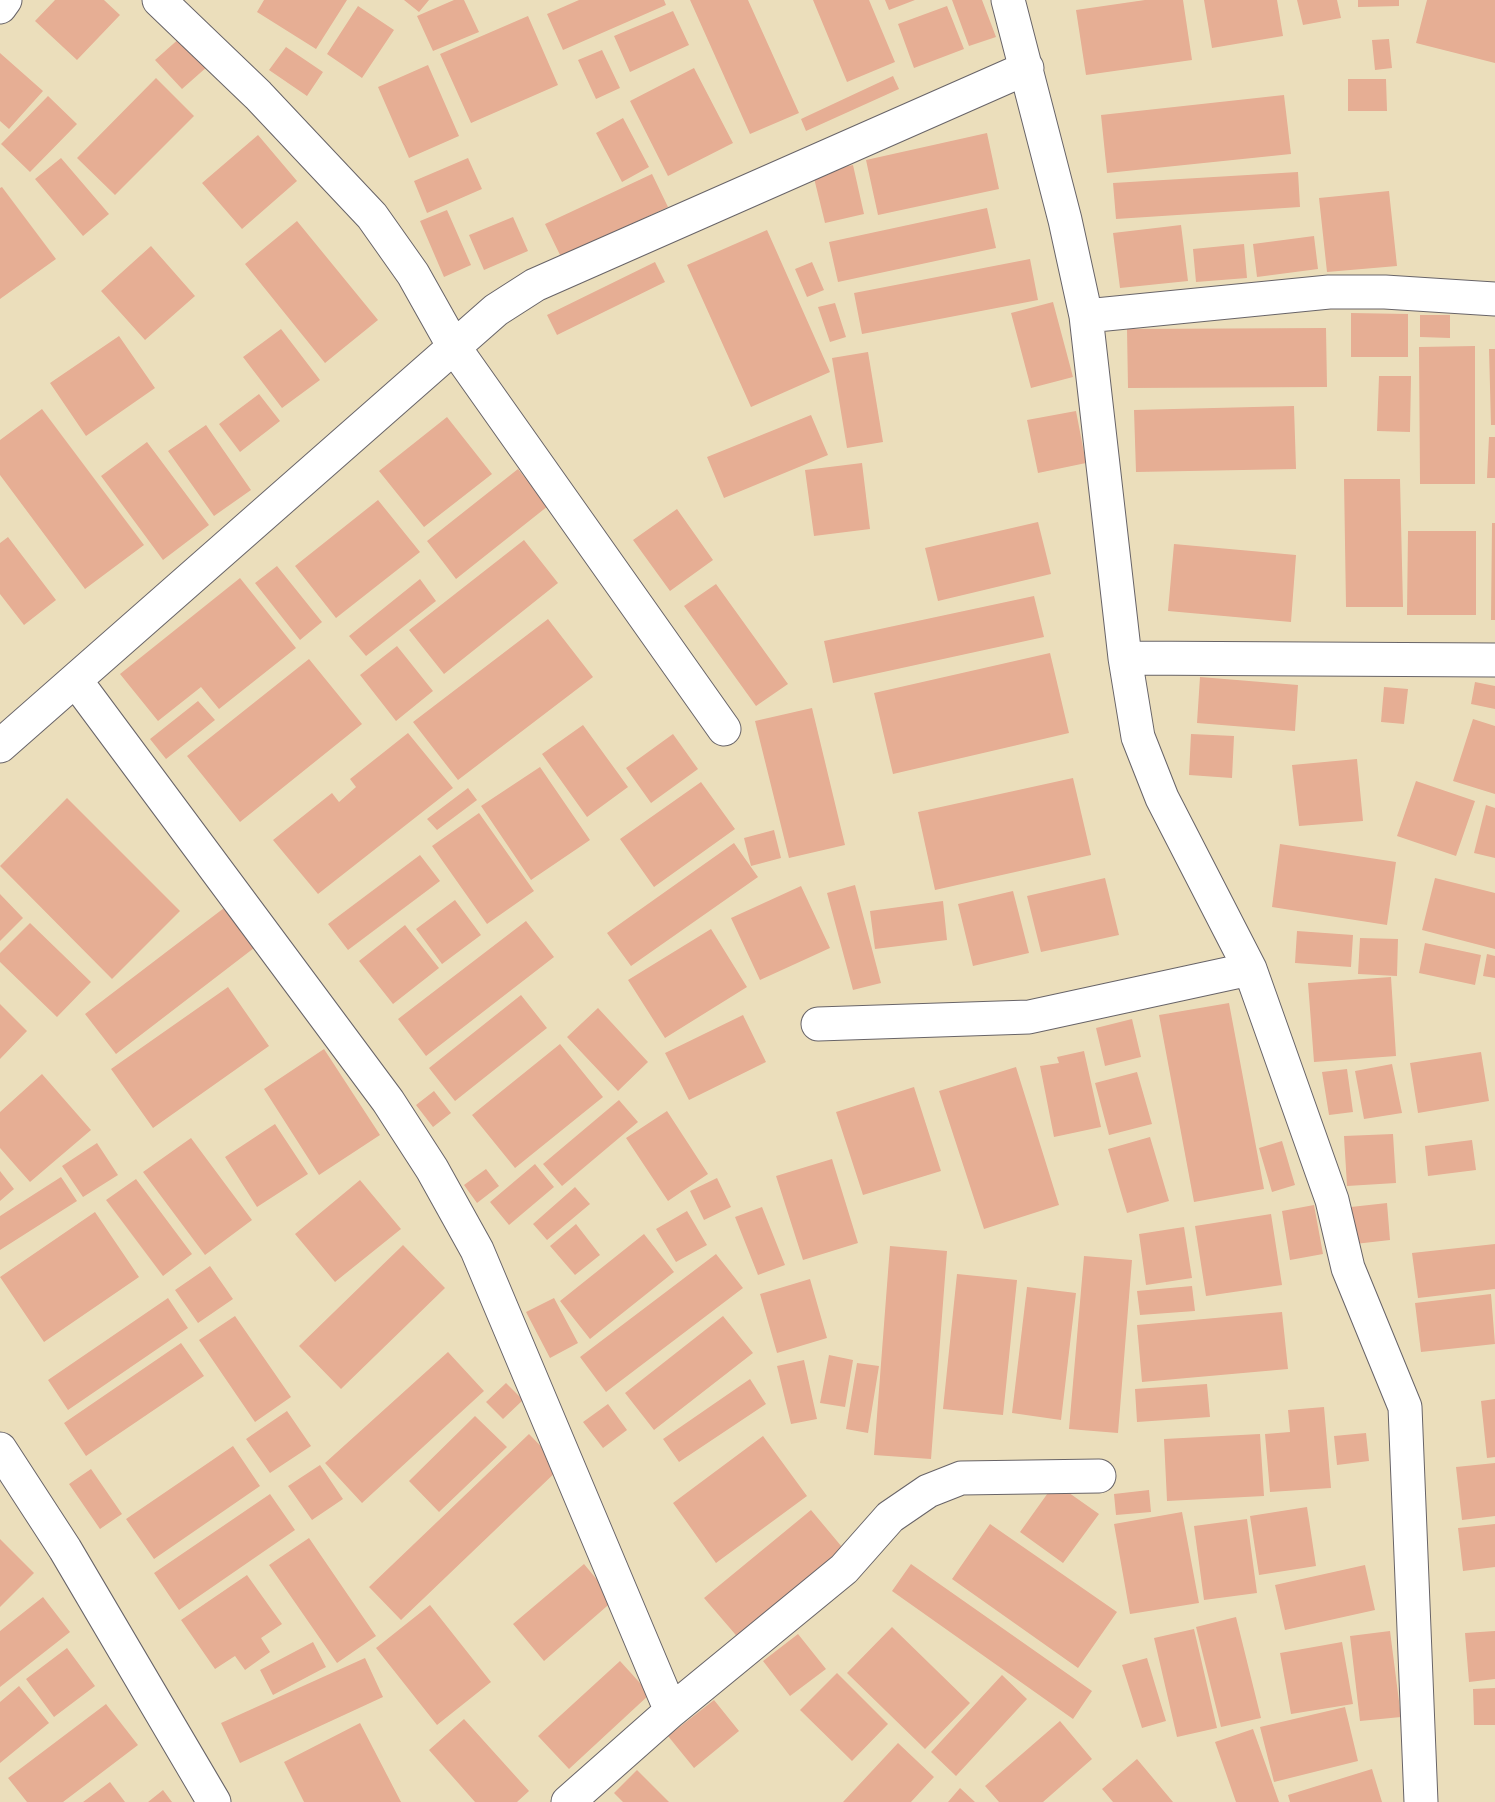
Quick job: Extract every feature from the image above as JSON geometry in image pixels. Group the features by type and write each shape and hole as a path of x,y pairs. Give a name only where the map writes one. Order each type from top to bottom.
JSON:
{"street":[{"path":"0,7 5,0"},
{"path":"159,0 258,95 372,216 413,274 454,347 724,729"},
{"path":"1008,0 1027,68 1086,316 1125,658 1138,737 1162,798 1250,969 1332,1200 1348,1268 1405,1407 1421,1802"},
{"path":"0,746 496,310 535,285 1027,68"},
{"path":"1086,316 1329,292 1385,292 1495,299"},
{"path":"1125,658 1495,660"},
{"path":"76,681 388,1101 432,1170 477,1250 671,1711"},
{"path":"818,1024 1029,1017 1250,969"},
{"path":"0,1449 65,1549 214,1802"},
{"path":"568,1802 671,1711 844,1569 890,1517 928,1491 961,1478 1098,1476"}],"building":[{"path":"55,0 104,0 120,15 77,60 35,21"},
{"path":"264,0 347,0 316,49 257,12"},
{"path":"404,0 429,0 419,12"},
{"path":"454,0 464,0 479,32 433,51 417,16"},
{"path":"579,0 664,0 666,5 563,50 547,14"},
{"path":"690,0 748,0 799,113 750,134"},
{"path":"813,0 869,0 895,62 847,82"},
{"path":"885,0 915,0 889,10"},
{"path":"952,0 982,0 996,37 969,46"},
{"path":"1145,0 1183,0 1192,60 1086,75 1076,10"},
{"path":"1204,0 1277,0 1283,36 1212,48"},
{"path":"1297,0 1337,0 1341,18 1303,25"},
{"path":"1358,0 1399,0 1399,6 1358,7"},
{"path":"1427,0 1495,0 1495,63 1416,43"},
{"path":"358,6 394,30 362,78 327,54"},
{"path":"947,6 964,49 914,68 898,24"},
{"path":"673,11 689,45 630,72 614,36"},
{"path":"528,16 558,85 471,123 440,54"},
{"path":"181,37 208,66 182,89 155,60"},
{"path":"1389,39 1392,68 1375,70 1372,40"},
{"path":"286,47 323,72 307,96 269,70"},
{"path":"602,50 620,88 596,99 578,60"},
{"path":"0,53 43,91 9,129 0,121"},
{"path":"428,65 459,136 409,158 378,87"},
{"path":"694,68 733,143 668,176 630,101"},
{"path":"893,76 899,89 806,131 801,119"},
{"path":"156,78 194,116 115,195 77,158"},
{"path":"1348,79 1386,79 1387,111 1348,111"},
{"path":"1284,95 1291,154 1107,173 1101,115"},
{"path":"48,96 77,124 30,172 1,144"},
{"path":"623,118 649,167 622,182 596,133"},
{"path":"987,133 999,189 878,215 866,160"},
{"path":"258,135 297,181 242,229 202,183"},
{"path":"61,158 109,214 83,236 35,179"},
{"path":"468,158 482,189 427,213 414,181"},
{"path":"853,165 864,214 825,223 813,174"},
{"path":"1298,172 1300,207 1116,219 1113,183"},
{"path":"652,174 668,207 561,257 545,224"},
{"path":"2,187 56,259 0,299 0,188"},
{"path":"1389,191 1397,266 1327,272 1319,198"},
{"path":"987,208 996,248 838,282 829,242"},
{"path":"447,210 471,265 444,277 420,221"},
{"path":"513,217 528,251 484,270 469,235"},
{"path":"297,221 378,320 325,363 245,264"},
{"path":"1181,225 1188,281 1120,288 1113,233"},
{"path":"767,230 830,372 751,407 687,265"},
{"path":"1314,236 1318,269 1257,277 1253,244"},
{"path":"1244,244 1247,278 1196,282 1193,249"},
{"path":"151,246 195,296 145,340 101,291"},
{"path":"1030,259 1038,300 862,334 854,293"},
{"path":"655,262 665,282 557,335 547,315"},
{"path":"812,262 824,290 807,297 795,269"},
{"path":"1053,302 1073,377 1031,388 1011,313"},
{"path":"835,303 846,337 830,342 818,307"},
{"path":"1351,313 1408,314 1408,357 1351,357"},
{"path":"1420,315 1450,315 1450,338 1420,337"},
{"path":"1326,328 1327,387 1128,388 1127,329"},
{"path":"281,329 320,380 282,408 243,357"},
{"path":"119,336 155,388 86,436 50,383"},
{"path":"1475,346 1475,484 1420,484 1419,347"},
{"path":"1489,349 1495,349 1495,425 1491,425"},
{"path":"868,352 883,442 847,448 832,358"},
{"path":"1379,376 1411,376 1410,432 1377,431"},
{"path":"259,394 280,421 240,452 219,424"},
{"path":"1294,406 1296,469 1136,472 1134,410"},
{"path":"42,409 144,545 85,589 0,475 0,440"},
{"path":"1076,411 1086,463 1038,473 1027,420"},
{"path":"811,415 828,455 724,498 707,457"},
{"path":"447,417 492,474 424,527 379,471"},
{"path":"206,425 251,490 214,516 168,451"},
{"path":"1489,437 1495,437 1495,478 1487,478"},
{"path":"147,442 209,525 163,560 101,476"},
{"path":"862,463 870,529 814,536 805,470"},
{"path":"518,469 548,506 456,579 427,541"},
{"path":"1344,479 1400,479 1403,607 1346,607"},
{"path":"378,500 420,552 336,618 295,566"},
{"path":"677,509 713,560 670,591 633,540"},
{"path":"1038,522 1051,574 938,601 925,548"},
{"path":"1492,523 1495,523 1495,620 1491,620"},
{"path":"1408,531 1476,531 1476,615 1407,615"},
{"path":"8,537 56,600 24,625 0,594 0,543"},
{"path":"524,540 558,583 444,674 409,630"},
{"path":"1174,544 1296,555 1291,622 1168,611"},
{"path":"277,566 322,622 300,640 255,583"},
{"path":"240,578 296,648 219,709 201,687 158,721 120,674"},
{"path":"420,579 436,601 366,656 349,636"},
{"path":"716,584 788,684 756,706 684,606"},
{"path":"1034,596 1044,637 833,683 824,641"},
{"path":"548,619 593,677 458,780 413,722"},
{"path":"397,646 433,691 396,721 360,675"},
{"path":"1050,653 1069,733 893,774 874,693"},
{"path":"309,659 362,724 240,822 187,756"},
{"path":"1200,677 1298,685 1295,731 1197,723"},
{"path":"1475,682 1495,686 1495,709 1471,704"},
{"path":"1384,687 1408,689 1404,724 1381,722"},
{"path":"198,701 215,720 166,759 150,739"},
{"path":"812,708 845,845 789,858 755,721"},
{"path":"1473,719 1495,726 1495,794 1453,781"},
{"path":"583,725 628,787 587,817 542,754"},
{"path":"408,733 453,788 318,894 273,840 332,793 339,802 356,787 350,779"},
{"path":"673,734 698,769 651,803 626,768"},
{"path":"1191,734 1234,736 1232,778 1189,775"},
{"path":"1357,759 1363,821 1299,826 1292,765"},
{"path":"540,767 590,840 531,880 481,806"},
{"path":"1073,778 1091,855 935,890 918,812"},
{"path":"1416,781 1475,801 1456,856 1397,836"},
{"path":"701,782 735,829 654,887 620,839"},
{"path":"468,788 477,800 437,830 427,819"},
{"path":"67,798 180,911 112,979 0,866"},
{"path":"1486,805 1495,808 1495,858 1474,853"},
{"path":"479,813 534,891 487,924 432,846"},
{"path":"774,830 781,858 751,866 744,838"},
{"path":"734,843 758,877 631,966 607,933"},
{"path":"1280,844 1396,862 1387,925 1272,907"},
{"path":"420,855 440,881 348,950 328,924"},
{"path":"1105,878 1119,935 1041,952 1027,896"},
{"path":"1435,878 1495,893 1495,949 1422,930"},
{"path":"855,885 881,983 853,990 827,893"},
{"path":"801,886 830,948 760,980 731,918"},
{"path":"1013,891 1029,953 973,966 958,904"},
{"path":"0,894 23,918 0,941"},
{"path":"455,900 481,935 442,964 416,929"},
{"path":"943,901 947,940 875,949 870,911"},
{"path":"224,908 254,948 116,1054 85,1014"},
{"path":"526,921 554,957 426,1056 398,1019"},
{"path":"30,923 91,982 57,1017 0,962 0,953"},
{"path":"405,925 439,968 393,1004 359,961"},
{"path":"711,929 747,987 665,1038 628,980"},
{"path":"1297,931 1353,935 1351,967 1295,963"},
{"path":"1360,938 1398,939 1397,976 1358,974"},
{"path":"1425,943 1481,955 1475,985 1419,973"},
{"path":"1487,954 1495,956 1495,978 1483,976"},
{"path":"1391,977 1396,1056 1314,1062 1308,983"},
{"path":"228,987 269,1046 153,1128 111,1069"},
{"path":"521,995 547,1028 455,1101 429,1068"},
{"path":"1229,1003 1264,1189 1194,1202 1159,1015"},
{"path":"0,1004 27,1031 0,1059"},
{"path":"598,1008 648,1062 618,1091 567,1037"},
{"path":"743,1015 766,1062 689,1100 665,1053"},
{"path":"1132,1019 1141,1057 1105,1066 1096,1028"},
{"path":"560,1044 603,1097 515,1168 472,1115"},
{"path":"324,1049 380,1135 319,1175 264,1089"},
{"path":"1084,1051 1101,1127 1054,1137 1040,1066 1059,1063 1057,1057"},
{"path":"1481,1052 1489,1101 1418,1113 1410,1063"},
{"path":"1392,1064 1402,1113 1364,1119 1355,1071"},
{"path":"1016,1067 1059,1205 984,1229 939,1091"},
{"path":"1347,1069 1353,1112 1329,1115 1322,1072"},
{"path":"1137,1072 1152,1124 1109,1135 1095,1083"},
{"path":"42,1074 91,1130 30,1182 0,1148 0,1112"},
{"path":"914,1087 941,1171 863,1195 836,1112"},
{"path":"434,1091 451,1113 433,1127 416,1105"},
{"path":"619,1100 638,1122 562,1186 543,1164"},
{"path":"667,1111 708,1174 668,1201 626,1138"},
{"path":"275,1124 308,1174 257,1207 225,1157"},
{"path":"1393,1134 1396,1183 1347,1186 1344,1136"},
{"path":"1150,1137 1169,1201 1127,1213 1108,1149"},
{"path":"191,1138 252,1220 205,1255 143,1172"},
{"path":"1472,1140 1476,1170 1428,1176 1425,1146"},
{"path":"1282,1141 1295,1185 1272,1192 1259,1148"},
{"path":"97,1143 118,1175 83,1197 62,1166"},
{"path":"832,1159 858,1243 803,1260 776,1176"},
{"path":"535,1164 554,1187 509,1225 490,1202"},
{"path":"486,1169 499,1186 477,1203 464,1185"},
{"path":"0,1171 14,1189 0,1201"},
{"path":"61,1177 77,1201 0,1250 0,1216"},
{"path":"717,1178 731,1207 704,1220 690,1191"},
{"path":"136,1179 192,1254 163,1276 106,1200"},
{"path":"360,1180 401,1229 335,1282 295,1234"},
{"path":"575,1187 590,1204 547,1240 533,1224"},
{"path":"1387,1203 1390,1240 1355,1244 1351,1207"},
{"path":"1314,1205 1323,1254 1290,1260 1282,1211"},
{"path":"762,1207 785,1265 758,1275 735,1217"},
{"path":"687,1211 707,1245 676,1262 656,1229"},
{"path":"95,1212 139,1277 44,1342 0,1277"},
{"path":"1271,1214 1282,1285 1206,1296 1195,1226"},
{"path":"576,1224 600,1255 575,1275 550,1246"},
{"path":"1184,1227 1192,1278 1146,1285 1139,1234"},
{"path":"644,1234 674,1272 590,1339 560,1301"},
{"path":"1495,1244 1495,1289 1418,1298 1412,1253"},
{"path":"403,1245 445,1288 341,1389 299,1346"},
{"path":"890,1246 947,1251 931,1459 874,1455"},
{"path":"716,1254 743,1288 606,1392 580,1357"},
{"path":"1084,1256 1132,1260 1118,1433 1069,1429"},
{"path":"210,1266 233,1299 198,1323 175,1290"},
{"path":"957,1274 1017,1280 1003,1415 943,1409"},
{"path":"810,1279 827,1338 777,1353 760,1294"},
{"path":"1192,1286 1195,1311 1140,1315 1137,1291"},
{"path":"1027,1287 1076,1293 1061,1420 1012,1413"},
{"path":"1491,1294 1495,1344 1421,1352 1415,1303"},
{"path":"168,1298 188,1328 68,1410 48,1380"},
{"path":"554,1298 578,1343 550,1358 526,1312"},
{"path":"1282,1312 1288,1369 1142,1382 1137,1325"},
{"path":"235,1316 291,1397 255,1422 199,1340"},
{"path":"723,1316 753,1353 654,1430 625,1393"},
{"path":"181,1343 204,1376 86,1456 64,1423"},
{"path":"448,1352 484,1391 362,1503 325,1463"},
{"path":"829,1355 853,1360 845,1407 820,1403"},
{"path":"804,1360 817,1419 791,1424 777,1366"},
{"path":"857,1363 879,1366 868,1433 846,1429"},
{"path":"750,1379 766,1404 679,1462 663,1439"},
{"path":"506,1383 523,1400 503,1419 486,1402"},
{"path":"1207,1384 1210,1417 1137,1422 1135,1389"},
{"path":"1495,1399 1495,1457 1487,1458 1481,1401"},
{"path":"608,1404 627,1430 603,1448 583,1422"},
{"path":"1324,1407 1331,1488 1270,1492 1265,1434 1290,1432 1288,1410"},
{"path":"287,1411 311,1446 270,1473 246,1439"},
{"path":"475,1416 507,1447 439,1512 409,1481"},
{"path":"1366,1433 1369,1461 1337,1465 1334,1436"},
{"path":"529,1434 561,1467 401,1620 369,1587"},
{"path":"1260,1434 1264,1496 1167,1501 1164,1439"},
{"path":"763,1436 807,1496 716,1563 673,1503"},
{"path":"233,1446 260,1486 154,1559 126,1519"},
{"path":"1495,1463 1495,1516 1462,1520 1456,1467"},
{"path":"320,1465 343,1499 312,1520 288,1486"},
{"path":"91,1469 122,1514 100,1529 69,1484"},
{"path":"1055,1483 1099,1514 1063,1563 1020,1532"},
{"path":"1149,1490 1151,1512 1116,1515 1114,1494"},
{"path":"270,1494 295,1530 179,1610 154,1573"},
{"path":"1307,1507 1316,1566 1259,1575 1250,1516"},
{"path":"811,1510 847,1553 741,1641 704,1598"},
{"path":"1182,1512 1199,1603 1130,1614 1114,1524"},
{"path":"1247,1519 1257,1593 1204,1600 1194,1526"},
{"path":"990,1524 1117,1612 1078,1668 952,1579"},
{"path":"1495,1524 1495,1567 1463,1571 1458,1528"},
{"path":"309,1538 376,1636 337,1663 269,1565"},
{"path":"0,1539 34,1573 0,1607"},
{"path":"584,1564 614,1600 544,1661 513,1624"},
{"path":"911,1564 1092,1691 1073,1719 892,1591"},
{"path":"1365,1565 1375,1610 1285,1630 1275,1585"},
{"path":"247,1575 282,1624 261,1638 270,1652 245,1670 235,1656 215,1669 181,1620"},
{"path":"43,1597 70,1632 0,1687 0,1631"},
{"path":"430,1605 491,1682 437,1725 376,1648"},
{"path":"1236,1617 1261,1718 1221,1727 1196,1627"},
{"path":"892,1627 970,1703 925,1749 847,1673"},
{"path":"1194,1629 1217,1728 1177,1737 1154,1638"},
{"path":"1390,1631 1401,1717 1360,1721 1350,1636"},
{"path":"1495,1631 1495,1679 1469,1682 1465,1633"},
{"path":"798,1634 826,1669 790,1696 763,1661"},
{"path":"313,1642 326,1667 273,1695 260,1670"},
{"path":"1342,1642 1353,1704 1291,1714 1280,1653"},
{"path":"67,1648 95,1686 54,1717 26,1679"},
{"path":"365,1658 383,1697 240,1763 221,1723"},
{"path":"1147,1658 1166,1721 1142,1728 1122,1665"},
{"path":"620,1661 650,1694 569,1769 538,1736"},
{"path":"837,1673 888,1724 852,1761 800,1710"},
{"path":"1002,1675 1027,1699 956,1776 931,1752"},
{"path":"19,1686 49,1723 0,1763 0,1702"},
{"path":"1495,1688 1495,1725 1474,1725 1473,1689"},
{"path":"714,1700 739,1731 694,1768 668,1736"},
{"path":"106,1704 138,1745 63,1802 27,1802 8,1778"},
{"path":"1345,1707 1358,1761 1274,1782 1260,1727"},
{"path":"464,1719 529,1791 517,1802 475,1802 429,1750"},
{"path":"1060,1721 1092,1759 1043,1802 999,1802 985,1786"},
{"path":"360,1723 401,1802 304,1802 284,1762"},
{"path":"1253,1729 1279,1802 1236,1802 1215,1742"},
{"path":"898,1743 934,1777 911,1802 843,1802"},
{"path":"1137,1759 1173,1802 1113,1802 1102,1789"},
{"path":"1372,1769 1382,1802 1290,1802 1288,1795"},
{"path":"637,1770 669,1802 623,1802 614,1793"},
{"path":"110,1782 125,1802 83,1802"},
{"path":"960,1788 975,1802 948,1802"},
{"path":"163,1790 172,1802 148,1802"}]}
